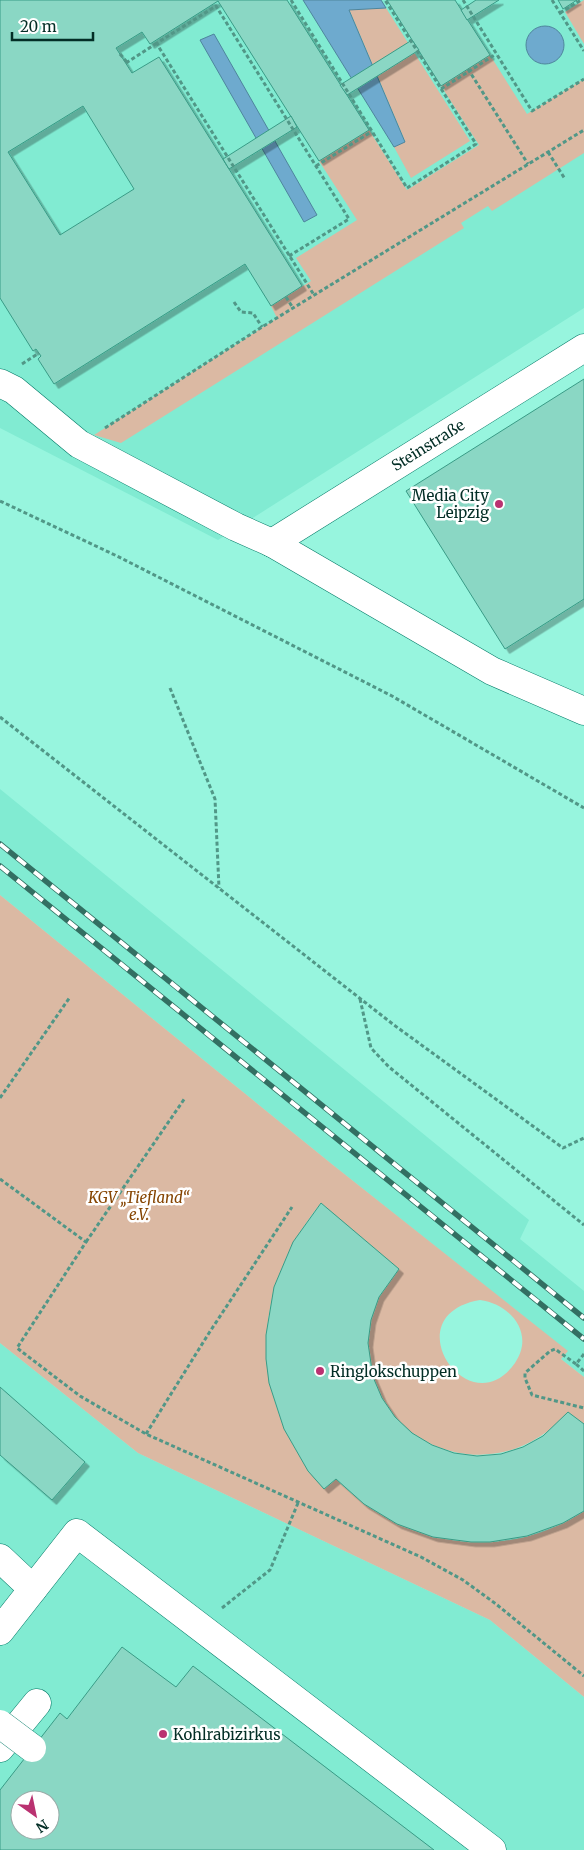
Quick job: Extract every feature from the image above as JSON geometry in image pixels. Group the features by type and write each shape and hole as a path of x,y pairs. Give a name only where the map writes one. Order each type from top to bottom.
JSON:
{"street":[{"name":"Steinstraße","path":"272,543 584,348"},
{"path":"9,376 79,444 236,528 272,543 492,671 584,711"},
{"path":"1,1627 77,1533 492,1850"},
{"path":"0,1558 33,1589"},
{"path":"0,1748 37,1703"},
{"path":"0,1724 32,1748"}],"path":[{"path":"291,0 407,188 476,144 384,0"},
{"path":"463,0 532,111 584,79"},
{"path":"552,0 584,51"},
{"path":"560,13 581,0"},
{"path":"120,54 127,62 216,6 349,218 289,256"},
{"path":"157,43 314,295"},
{"path":"441,89 468,70 496,54"},
{"path":"468,70 528,164"},
{"path":"294,130 298,128"},
{"path":"79,444 262,327 584,130"},
{"path":"316,166 371,132"},
{"path":"548,152 565,179"},
{"path":"286,297 293,308"},
{"path":"234,302 240,312 253,313 262,327"},
{"path":"9,376 39,353"},
{"path":"0,500 117,556 392,696 584,808"},
{"path":"170,688 215,799 219,888"},
{"path":"0,717 360,998 563,1148 584,1138"},
{"path":"0,1098 70,997"},
{"path":"360,998 371,1048 389,1067 584,1225"},
{"path":"185,1098 86,1242 17,1348 80,1396 146,1434 421,1557 463,1580 584,1676"},
{"path":"0,1179 86,1242"},
{"path":"146,1434 292,1207"},
{"path":"584,1371 555,1349 550,1351 525,1373 524,1378 532,1395 584,1408"},
{"path":"576,1364 584,1354"},
{"path":"198,1627 270,1570 298,1503"}],"shaded area":[{"path":"0,0 584,0 584,308 218,540 0,428"},
{"path":"0,789 529,1220 520,1239 584,1291 584,1377 561,1359 567,1351 333,1165 0,895"},
{"path":"0,1343 138,1453 490,1620 584,1697 584,1850 0,1850"}],"green space":[{"path":"584,0 584,44 565,12"},
{"path":"386,8 470,141 411,178 394,147 405,141 349,9"},
{"path":"490,55 527,114 584,79 584,153 492,211 488,206 461,223 464,228 121,443 94,435 277,318 271,306 311,281 296,258 357,220 319,161 369,130 407,190 479,145 441,86"},
{"name":"KGV „Tiefland“ e.V.","path":"0,895 333,1165 568,1351 561,1359 584,1377 584,1424 568,1412 532,1441 493,1454 454,1452 419,1437 390,1412 372,1379 367,1340 379,1297 399,1269 321,1203 297,1237 280,1273 270,1310 267,1346 270,1383 281,1419 299,1455 324,1489 336,1479 363,1502 391,1520 422,1533 454,1540 487,1542 520,1538 553,1528 584,1511 584,1697 490,1620 138,1453 0,1343","holes":["480,1300 501,1307 517,1322 521,1331 521,1352 515,1363 497,1380 478,1383 461,1376 447,1362 440,1344 442,1325 454,1310"]}],"water":[{"path":"303,0 381,0 386,8 349,10 405,142 394,147"},
{"path":"545,26 552,27 558,32 563,38 563,52 558,58 552,63 545,64 538,63 532,58 527,52 526,45 527,38 532,32 538,27"},
{"path":"214,34 317,215 304,222 200,40"}],"building":[{"path":"0,0 287,0 369,130 319,161 218,1 150,44 142,32 116,48 132,73 159,57 302,286 271,306 245,264 54,384 38,359 41,356 36,349 33,351 0,298","holes":["83,106 134,189 60,235 8,152"]},
{"path":"387,0 455,0 490,55 441,86"},
{"path":"476,0 499,0 467,20 461,10"},
{"path":"558,0 577,0 563,9"},
{"path":"412,40 419,50 347,95 340,85"},
{"path":"291,116 297,127 229,169 223,159"},
{"name":"Media City Leipzig","path":"584,379 584,599 505,649 406,491"},
{"name":"Ringlokschuppen","path":"321,1203 399,1269 379,1297 371,1320 368,1343 373,1377 382,1398 395,1417 412,1433 432,1445 454,1453 477,1456 501,1454 523,1447 543,1436 568,1412 584,1424 584,1511 563,1523 527,1536 490,1542 471,1542 433,1537 397,1524 364,1504 336,1479 324,1489 308,1471 284,1429 269,1383 266,1335 274,1287 293,1242"},
{"path":"0,1387 85,1462 52,1500 0,1455"},
{"name":"Kohlrabizirkus","path":"122,1647 176,1687 193,1666 434,1850 0,1850 0,1790 60,1713 67,1719"}],"railway":[{"path":"0,844 584,1318"},
{"path":"0,866 584,1339"}],"place":[{"name":"Media City Leipzig","path":"499,504"},
{"name":"Ringlokschuppen","path":"320,1371"},
{"name":"Kohlrabizirkus","path":"163,1734"}]}
